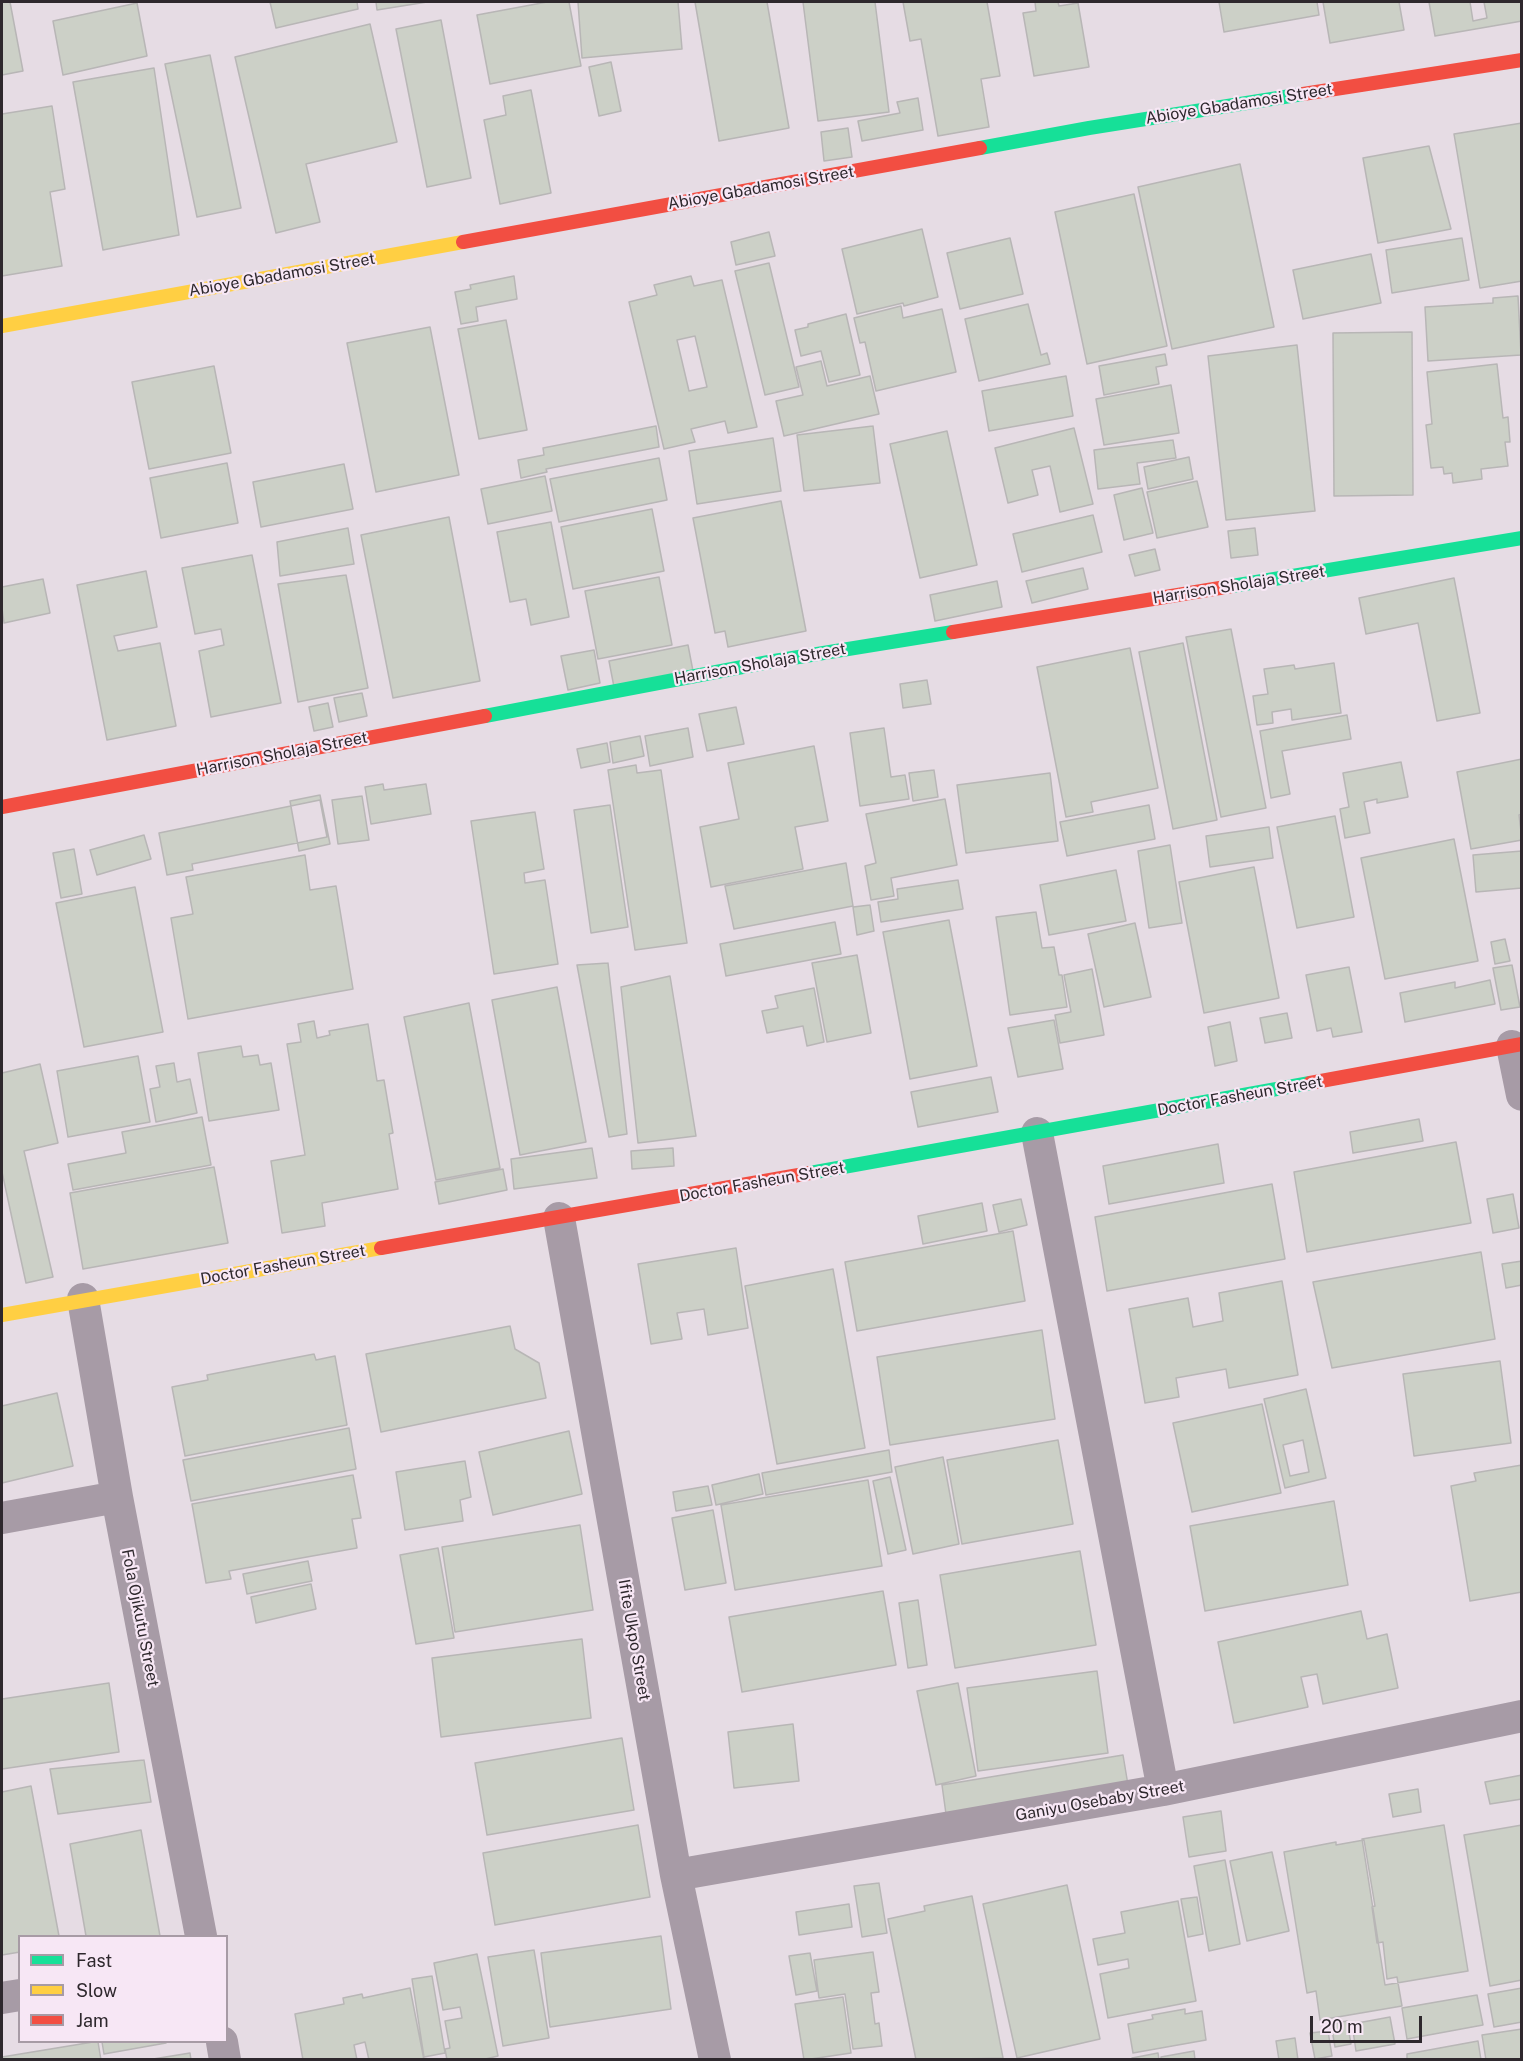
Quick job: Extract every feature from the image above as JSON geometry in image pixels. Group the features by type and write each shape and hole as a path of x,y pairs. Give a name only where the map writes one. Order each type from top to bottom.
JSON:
{"street":[{"name":"Abioye Gbadamosi Street","path":"2,326 1089,128 1521,60"},
{"name":"Harrison Sholaja Street","path":"2,807 774,661 1521,538"},
{"path":"1517,1045 1521,1095"},
{"name":"Doctor Fasheun Street","path":"2,1315 83,1299 1037,1134 1517,1045"},
{"path":"1037,1134 1163,1790"},
{"name":"Ifite Ukpo Street","path":"559,1218 676,1875 715,2060"},
{"name":"Fola Ojikutu Street","path":"83,1299 117,1497 201,1935"},
{"path":"2,1518 117,1497"},
{"name":"Ganiyu Osebaby Street","path":"676,1875 1163,1790 1521,1716"},
{"path":"2,1998 18,1995"},
{"path":"222,2043 225,2060"}],"building":[{"path":"2,2 10,2 23,71 2,75"},
{"path":"270,2 357,2 358,9 276,28"},
{"path":"376,2 427,2 377,10"},
{"path":"547,2 569,2 581,66 490,84 477,15"},
{"path":"578,2 678,2 682,49 582,58"},
{"path":"695,2 767,2 789,128 719,141"},
{"path":"803,2 875,2 889,112 818,121"},
{"path":"903,2 987,2 1000,76 981,79 989,127 938,136 921,39 910,41"},
{"path":"1035,2 1058,2 1059,6 1078,3 1089,67 1034,76 1023,13 1036,11"},
{"path":"1219,2 1317,2 1319,15 1224,32"},
{"path":"1323,2 1399,2 1404,30 1330,43"},
{"path":"1429,2 1470,2 1473,21 1487,18 1484,2 1522,2 1522,21 1435,36"},
{"path":"137,3 147,56 63,75 53,21"},
{"path":"441,20 471,178 427,187 396,29"},
{"path":"370,24 397,142 306,164 320,222 276,233 235,57"},
{"path":"210,55 241,208 197,217 165,64"},
{"path":"611,62 621,111 599,116 589,67"},
{"path":"154,68 179,235 103,250 73,82"},
{"path":"531,90 551,193 500,204 484,120 506,115 503,96"},
{"path":"918,98 923,130 862,141 858,121 900,113 897,102"},
{"path":"52,106 65,189 50,192 62,266 2,276 2,114"},
{"path":"1522,123 1522,281 1480,288 1454,134"},
{"path":"848,128 852,157 824,161 821,132"},
{"path":"1429,146 1451,229 1378,243 1363,158"},
{"path":"1240,164 1274,327 1172,349 1138,187"},
{"path":"1134,194 1167,346 1087,364 1055,212"},
{"path":"922,229 938,297 904,306 903,303 857,314 842,249"},
{"path":"769,232 775,256 736,265 731,242"},
{"path":"1010,238 1023,294 960,309 947,253"},
{"path":"1462,238 1469,280 1392,293 1386,250"},
{"path":"1371,254 1381,303 1303,319 1293,270"},
{"path":"769,263 799,387 765,395 735,271"},
{"path":"514,276 517,299 476,307 478,321 461,324 455,292 471,289 470,285"},
{"path":"691,276 694,286 722,280 757,427 728,433 725,421 691,429 695,442 664,449 629,302 657,295 654,285","holes":["695,336 707,387 689,391 677,340"]},
{"path":"1518,296 1521,355 1428,361 1425,307 1493,303 1493,298"},
{"path":"1028,304 1041,355 1047,353 1050,364 979,381 965,319"},
{"path":"901,306 903,318 942,309 956,372 876,391 865,342 860,343 854,318"},
{"path":"846,314 860,375 829,382 821,351 801,356 795,330 808,327 808,324"},
{"path":"506,320 527,430 479,439 458,329"},
{"path":"430,327 459,475 376,492 347,343"},
{"path":"1412,332 1413,495 1334,496 1333,333"},
{"path":"1297,345 1315,511 1226,520 1208,356"},
{"path":"1165,354 1167,365 1156,367 1159,384 1104,395 1099,366"},
{"path":"821,361 827,386 870,376 879,414 784,436 776,401 803,395 796,367"},
{"path":"1497,364 1503,418 1508,417 1510,442 1505,442 1508,466 1481,469 1482,479 1453,483 1452,473 1444,474 1443,467 1431,468 1426,425 1432,424 1427,372"},
{"path":"214,366 231,453 149,469 132,382"},
{"path":"1066,376 1073,416 989,431 982,391"},
{"path":"1171,385 1179,433 1104,445 1096,399"},
{"path":"656,426 659,447 546,469 547,472 521,478 518,460 544,455 543,448"},
{"path":"873,426 880,483 804,491 797,435"},
{"path":"1074,428 1093,504 1060,512 1050,466 1032,470 1038,495 1008,503 995,448"},
{"path":"947,431 977,565 920,578 890,444"},
{"path":"773,438 781,491 697,504 689,451"},
{"path":"1173,440 1176,458 1137,463 1140,484 1098,489 1094,450"},
{"path":"1189,457 1193,479 1148,489 1144,467"},
{"path":"659,458 667,500 559,522 550,479"},
{"path":"227,463 238,523 161,538 150,478"},
{"path":"344,464 353,509 261,527 253,482"},
{"path":"545,476 552,511 488,524 481,489"},
{"path":"1197,481 1208,527 1157,538 1147,492"},
{"path":"1142,488 1153,533 1124,540 1114,495"},
{"path":"781,501 806,631 728,647 725,631 715,633 693,518"},
{"path":"652,509 664,571 573,589 561,527"},
{"path":"1093,515 1102,552 1022,572 1013,534"},
{"path":"449,517 480,681 393,698 361,535"},
{"path":"551,522 569,617 531,625 526,599 510,602 497,532"},
{"path":"348,528 354,564 280,576 277,542"},
{"path":"1255,528 1258,555 1231,558 1228,531"},
{"path":"1155,549 1160,570 1135,576 1129,555"},
{"path":"252,555 281,703 211,717 199,651 224,645 221,629 195,634 182,568"},
{"path":"1083,568 1088,589 1032,603 1026,581"},
{"path":"146,571 157,627 114,636 118,651 160,643 176,726 107,740 77,585"},
{"path":"346,575 368,688 298,702 278,584"},
{"path":"659,577 672,645 598,659 585,591"},
{"path":"1454,578 1480,713 1437,721 1418,623 1366,634 1359,598"},
{"path":"43,579 50,613 4,623 2,587"},
{"path":"997,581 1002,607 935,621 930,595"},
{"path":"1231,629 1266,808 1221,817 1186,637"},
{"path":"1183,643 1217,820 1173,829 1139,652"},
{"path":"688,645 693,671 614,687 609,661"},
{"path":"1130,648 1158,788 1091,802 1093,812 1066,817 1037,667"},
{"path":"594,650 600,683 568,690 561,656"},
{"path":"1334,663 1341,713 1292,720 1291,709 1272,712 1273,723 1257,725 1253,696 1268,694 1264,669 1294,665 1295,669"},
{"path":"927,680 931,704 903,708 900,684"},
{"path":"362,693 367,716 339,722 334,698"},
{"path":"328,703 333,727 314,731 309,707"},
{"path":"736,707 744,744 707,751 699,714"},
{"path":"1347,715 1351,739 1282,751 1290,794 1271,798 1260,731"},
{"path":"688,728 693,757 650,766 645,736"},
{"path":"884,728 891,777 905,775 909,799 860,806 850,733"},
{"path":"640,736 644,756 613,763 610,742"},
{"path":"607,743 610,762 581,768 577,749"},
{"path":"814,746 828,821 795,827 803,869 711,887 700,827 739,819 728,763"},
{"path":"1522,759 1522,814 1519,815 1522,840 1471,849 1457,772"},
{"path":"1401,762 1408,797 1377,803 1377,799 1364,802 1370,833 1345,838 1340,809 1349,807 1343,773"},
{"path":"636,765 637,773 661,770 687,943 635,950 608,770"},
{"path":"934,770 938,797 913,801 909,773"},
{"path":"1050,773 1058,841 966,853 957,785"},
{"path":"383,784 384,790 426,784 431,814 371,824 365,787"},
{"path":"320,795 330,844 299,851 290,801"},
{"path":"362,796 369,840 338,844 332,800"},
{"path":"945,799 957,865 891,878 894,896 871,900 865,866 876,863 866,814"},
{"path":"320,800 327,837 192,864 193,870 167,875 159,833"},
{"path":"610,805 628,927 591,933 574,810"},
{"path":"1149,805 1155,839 1067,856 1060,822"},
{"path":"535,812 544,869 524,873 525,883 545,880 558,964 494,974 471,821"},
{"path":"1335,816 1354,917 1297,928 1277,827"},
{"path":"1269,827 1273,858 1210,867 1206,836"},
{"path":"144,835 151,859 97,875 90,850"},
{"path":"1454,839 1478,961 1385,979 1361,858"},
{"path":"1170,845 1182,923 1149,928 1138,851"},
{"path":"74,849 82,894 61,898 53,853"},
{"path":"1522,851 1522,888 1476,892 1473,855"},
{"path":"305,855 310,890 336,886 353,989 188,1019 171,918 193,914 186,877"},
{"path":"846,863 853,906 734,929 725,886"},
{"path":"1254,867 1279,998 1204,1013 1179,882"},
{"path":"1116,870 1126,921 1049,935 1040,885"},
{"path":"958,880 963,909 881,922 878,902 898,899 897,889"},
{"path":"135,887 163,1032 84,1047 56,903"},
{"path":"870,905 874,931 857,935 853,907"},
{"path":"1036,912 1042,948 1054,947 1059,975 1062,975 1067,1007 1010,1015 996,917"},
{"path":"949,920 977,1066 910,1079 883,932"},
{"path":"835,922 841,954 726,976 720,944"},
{"path":"1135,923 1151,997 1104,1007 1088,934"},
{"path":"1505,939 1510,961 1495,964 1491,942"},
{"path":"857,955 871,1033 827,1042 812,963"},
{"path":"608,963 627,1134 609,1137 577,965"},
{"path":"1512,965 1520,1007 1501,1010 1493,968"},
{"path":"1349,967 1362,1032 1333,1037 1331,1028 1317,1031 1306,975"},
{"path":"1092,969 1104,1035 1060,1043 1055,1015 1071,1012 1064,975"},
{"path":"670,976 696,1136 638,1143 621,987"},
{"path":"1490,980 1495,1004 1405,1022 1400,993 1455,982 1455,988"},
{"path":"557,987 586,1142 520,1155 492,1000"},
{"path":"814,988 824,1042 807,1046 803,1026 767,1033 762,1011 778,1008 775,996"},
{"path":"469,1003 500,1168 436,1180 404,1017"},
{"path":"1287,1013 1292,1038 1265,1043 1260,1018"},
{"path":"1054,1020 1063,1069 1018,1077 1008,1028"},
{"path":"314,1021 317,1038 330,1035 329,1031 368,1024 377,1081 384,1080 393,1133 389,1134 398,1189 322,1203 325,1226 282,1233 271,1161 305,1155 287,1044 301,1042 298,1024"},
{"path":"1230,1022 1237,1061 1215,1066 1208,1027"},
{"path":"241,1046 243,1057 258,1055 260,1065 271,1063 279,1110 209,1121 198,1053"},
{"path":"138,1056 150,1122 68,1137 57,1071"},
{"path":"174,1063 177,1082 190,1079 197,1113 156,1122 150,1089 160,1087 156,1066"},
{"path":"40,1064 58,1143 24,1151 53,1277 26,1283 2,1172 2,1073"},
{"path":"991,1077 998,1112 918,1127 911,1092"},
{"path":"202,1117 211,1165 73,1190 68,1164 126,1153 122,1132"},
{"path":"1419,1119 1423,1141 1353,1153 1350,1132"},
{"path":"1456,1142 1471,1223 1307,1252 1294,1172"},
{"path":"1218,1144 1224,1183 1109,1204 1103,1166"},
{"path":"592,1148 597,1178 514,1189 511,1159"},
{"path":"673,1148 674,1166 632,1169 631,1151"},
{"path":"214,1167 228,1243 83,1269 70,1193"},
{"path":"503,1169 507,1190 439,1204 435,1182"},
{"path":"1272,1184 1285,1259 1107,1291 1095,1217"},
{"path":"1513,1194 1519,1228 1493,1233 1487,1199"},
{"path":"1021,1199 1027,1225 999,1232 993,1205"},
{"path":"982,1203 987,1231 923,1244 918,1216"},
{"path":"1013,1231 1025,1301 857,1331 845,1262"},
{"path":"736,1248 748,1328 708,1335 704,1309 677,1313 682,1339 651,1344 638,1264"},
{"path":"1481,1252 1495,1339 1332,1368 1313,1282"},
{"path":"1522,1261 1522,1285 1506,1288 1502,1264"},
{"path":"833,1269 865,1448 777,1464 745,1286"},
{"path":"1282,1281 1298,1375 1229,1388 1226,1369 1176,1378 1179,1397 1145,1403 1129,1309 1188,1298 1193,1327 1223,1321 1219,1293"},
{"path":"510,1326 515,1349 539,1363 546,1398 381,1432 366,1354"},
{"path":"1042,1330 1055,1419 890,1445 877,1357"},
{"path":"314,1354 316,1360 335,1356 347,1425 185,1456 172,1387 208,1380 207,1375"},
{"path":"1500,1361 1511,1443 1414,1456 1403,1374"},
{"path":"1306,1389 1326,1478 1285,1488 1264,1399"},
{"path":"57,1393 73,1466 2,1483 2,1406"},
{"path":"1262,1404 1281,1493 1192,1512 1173,1423"},
{"path":"349,1428 356,1469 191,1501 183,1460"},
{"path":"569,1431 582,1494 493,1515 479,1452"},
{"path":"1058,1440 1073,1524 962,1544 947,1460"},
{"path":"1303,1440 1309,1472 1290,1476 1283,1445"},
{"path":"889,1450 892,1472 766,1495 762,1473"},
{"path":"943,1457 959,1544 913,1554 895,1467"},
{"path":"465,1461 471,1497 460,1500 463,1521 405,1530 396,1472"},
{"path":"1522,1465 1522,1592 1470,1601 1451,1486 1476,1481 1474,1473"},
{"path":"759,1474 763,1494 716,1505 712,1485"},
{"path":"353,1475 361,1518 352,1519 357,1548 229,1571 231,1579 206,1583 192,1504"},
{"path":"890,1477 906,1550 888,1554 873,1481"},
{"path":"868,1480 882,1566 735,1590 721,1505"},
{"path":"708,1486 712,1505 676,1511 673,1492"},
{"path":"1334,1501 1348,1585 1205,1611 1190,1526"},
{"path":"713,1510 726,1583 685,1590 672,1518"},
{"path":"580,1525 593,1610 455,1632 442,1547"},
{"path":"438,1548 454,1638 416,1644 400,1555"},
{"path":"1080,1551 1096,1645 955,1668 940,1575"},
{"path":"308,1561 312,1581 247,1594 243,1574"},
{"path":"311,1584 316,1609 256,1623 251,1597"},
{"path":"883,1591 896,1665 742,1692 729,1617"},
{"path":"918,1600 927,1665 908,1668 899,1603"},
{"path":"1361,1611 1367,1639 1387,1634 1398,1688 1323,1704 1317,1674 1301,1677 1308,1707 1234,1723 1218,1642"},
{"path":"582,1639 591,1718 441,1737 432,1658"},
{"path":"1097,1671 1108,1753 978,1771 967,1688"},
{"path":"109,1683 119,1752 2,1769 2,1699"},
{"path":"958,1683 976,1776 936,1785 917,1691"},
{"path":"793,1724 799,1781 734,1788 728,1732"},
{"path":"622,1738 634,1810 487,1835 475,1763"},
{"path":"1123,1755 1128,1785 946,1814 942,1785"},
{"path":"144,1760 151,1802 58,1814 50,1769"},
{"path":"1522,1775 1522,1799 1490,1804 1485,1782"},
{"path":"31,1786 59,1935 18,1935 18,1952 2,1955 2,1792"},
{"path":"1418,1789 1421,1812 1393,1817 1389,1794"},
{"path":"1221,1811 1226,1851 1189,1857 1183,1817"},
{"path":"638,1825 650,1897 495,1925 483,1853"},
{"path":"1444,1825 1468,1971 1385,1985 1362,1839"},
{"path":"1522,1825 1522,1980 1490,1986 1464,1835"},
{"path":"141,1830 160,1935 86,1935 70,1844"},
{"path":"1364,1840 1375,1906 1372,1907 1377,1943 1383,1942 1387,1979 1397,1977 1402,2006 1320,2020 1316,1991 1307,1993 1284,1852 1336,1842 1336,1845"},
{"path":"1272,1852 1289,1931 1247,1941 1230,1861"},
{"path":"1225,1860 1240,1944 1209,1951 1194,1866"},
{"path":"879,1883 887,1933 862,1937 854,1886"},
{"path":"1067,1885 1100,2039 1017,2058 983,1904"},
{"path":"972,1896 1003,2058 916,2060 888,1919 925,1911 924,1906"},
{"path":"1197,1897 1203,1934 1188,1937 1181,1899"},
{"path":"1178,1901 1196,2001 1108,2018 1100,1974 1129,1968 1128,1959 1098,1965 1093,1939 1125,1933 1121,1912"},
{"path":"849,1904 852,1927 799,1935 796,1912"},
{"path":"661,1936 671,2009 550,2027 541,1953"},
{"path":"534,1950 549,2038 503,2046 488,1957"},
{"path":"873,1952 879,1992 871,1993 875,2024 879,2023 882,2046 853,2049 845,1994 819,1998 814,1960"},
{"path":"810,1953 817,1991 796,1995 789,1956"},
{"path":"477,1954 498,2056 481,2060 447,2060 445,2049 450,2048 445,2021 462,2018 460,2007 443,2010 434,1963"},
{"path":"432,1976 445,2053 424,2057 412,1979"},
{"path":"410,1988 424,2060 369,2060 365,2042 354,2045 357,2060 303,2060 295,2014 344,2004 343,1998 362,1994 363,1998"},
{"path":"1522,1988 1522,2022 1494,2027 1488,1994"},
{"path":"1477,1995 1483,2025 1407,2039 1402,2008"},
{"path":"843,1997 851,2053 804,2060 795,2004"},
{"path":"1185,2009 1185,2014 1202,2011 1206,2040 1133,2053 1128,2024 1153,2019 1152,2015"},
{"path":"1390,2017 1395,2044 1356,2051 1352,2024"},
{"path":"1347,2021 1351,2044 1335,2047 1331,2024"},
{"path":"1522,2029 1522,2060 1486,2060 1482,2035"},
{"path":"1328,2031 1332,2056 1315,2059 1310,2033"},
{"path":"1295,2038 1298,2060 1279,2060 1276,2041"},
{"path":"1478,2041 1481,2060 1407,2060 1407,2054"},
{"path":"98,2043 101,2060 3,2060 2,2057"},
{"path":"102,2043 166,2043 104,2054"},
{"path":"1194,2051 1195,2060 1161,2060 1161,2057"},
{"path":"190,2053 191,2060 147,2060"},
{"path":"1158,2053 1159,2060 1132,2060 1132,2058"}],"traffic: fast":[{"path":"980,148 1303,94"},
{"path":"1232,586 1522,538"},
{"path":"485,716 774,661 953,632"},
{"path":"810,1173 1310,1083"}],"traffic: slow":[{"path":"2,326 463,242"},
{"path":"2,1315 381,1248"}],"traffic: jam":[{"path":"1303,94 1522,60"},
{"path":"463,242 980,148"},
{"path":"953,632 1232,586"},
{"path":"2,807 485,716"},
{"path":"1310,1083 1522,1044"},
{"path":"381,1248 810,1173"}]}
